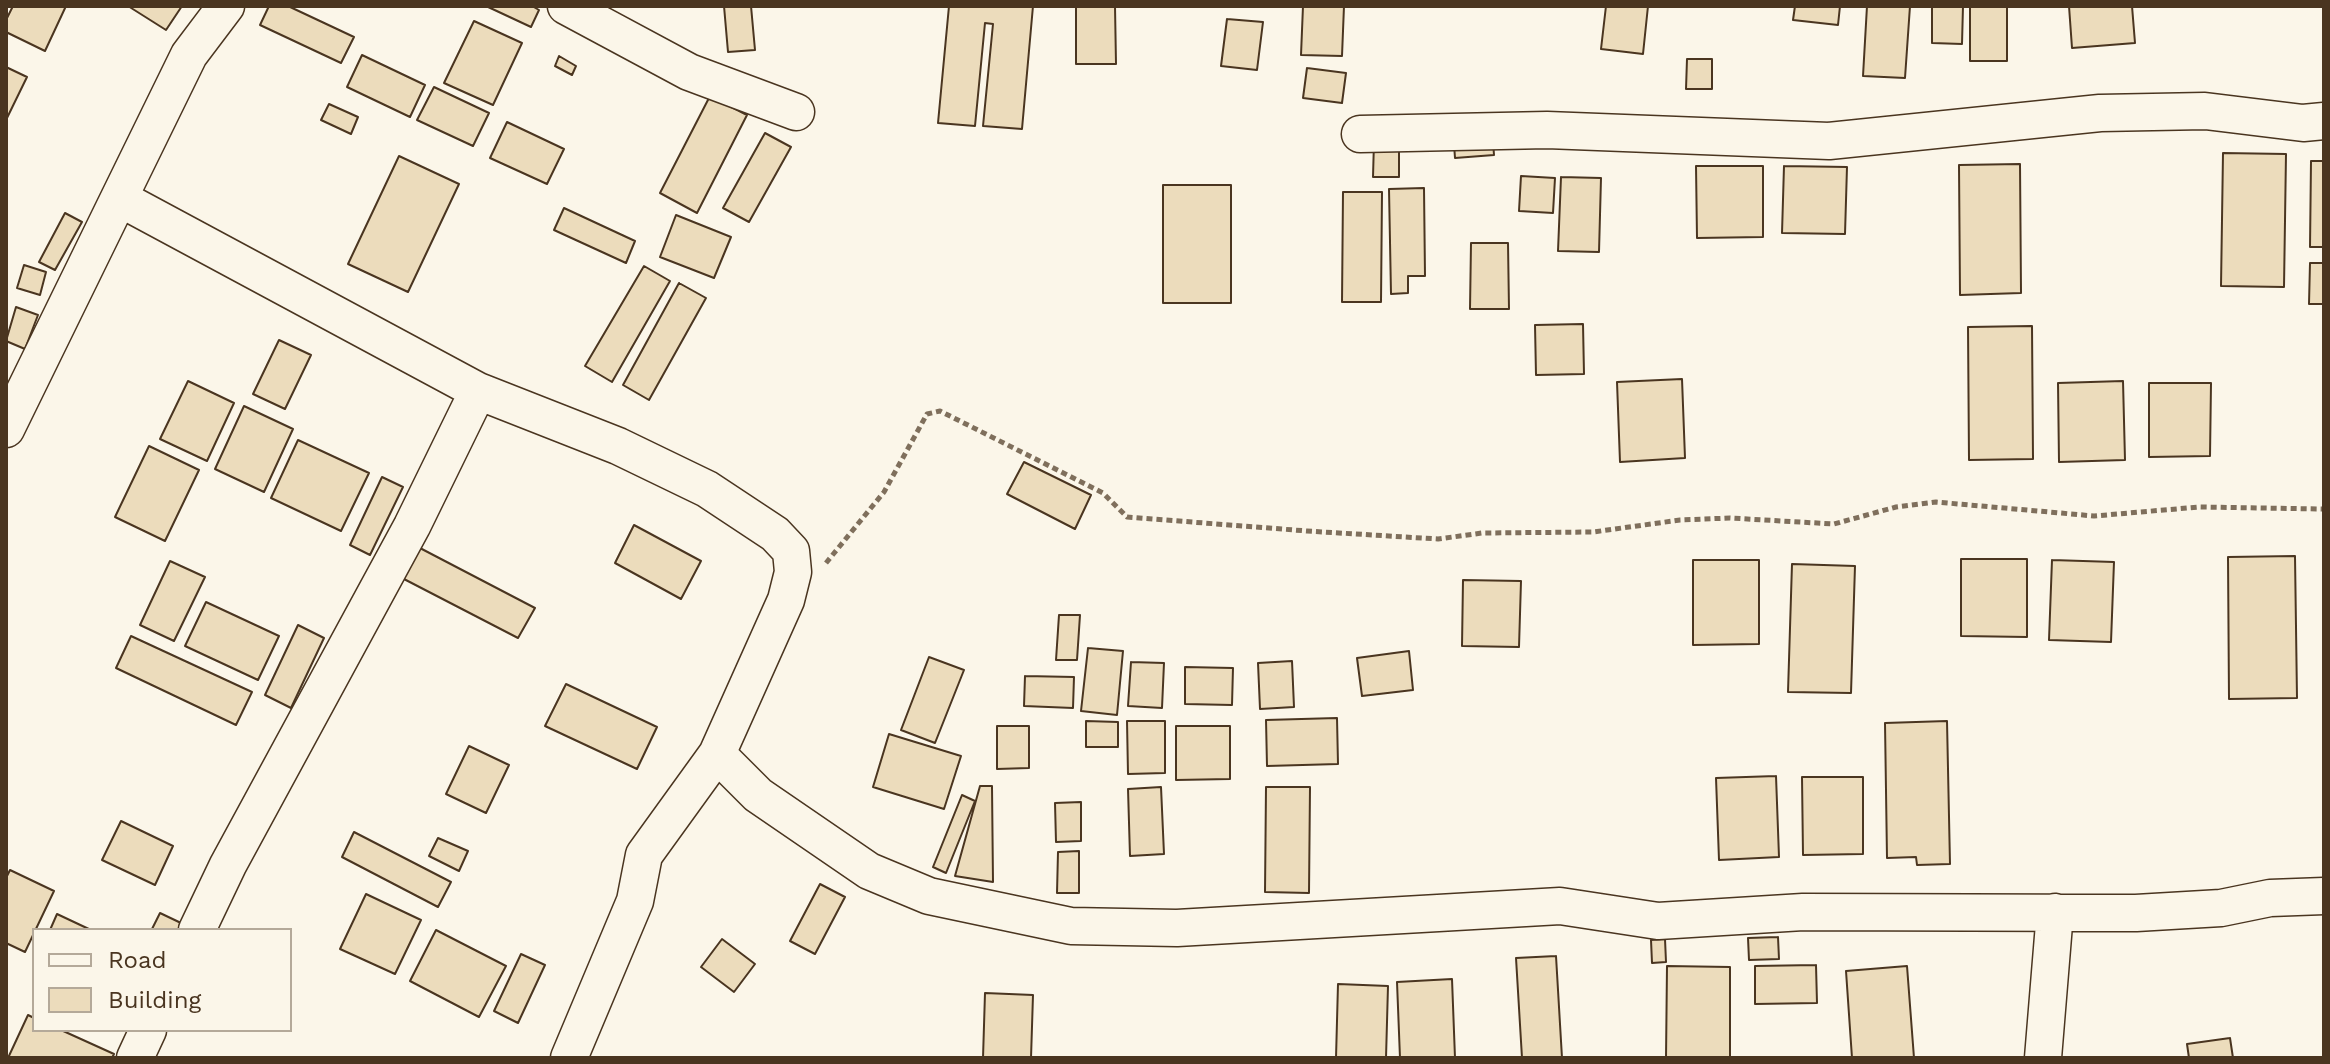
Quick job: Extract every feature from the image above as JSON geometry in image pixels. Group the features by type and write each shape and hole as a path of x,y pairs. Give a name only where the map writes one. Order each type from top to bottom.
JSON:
{"street":[{"path":"6,429 16,386 119,198 189,55 226,6"},
{"path":"566,6 689,72 796,112"},
{"path":"1360,134 1547,130 1829,141 2100,113 2205,111 2303,123 2324,121"},
{"path":"119,198 478,391 618,446 707,489 775,534 791,551 793,572 786,600 717,754 644,855 635,901 569,1058"},
{"path":"198,928 228,865 412,526 478,391"},
{"path":"717,754 758,795 869,871 929,896 1071,926 1177,928 1560,906 1658,921 1803,912 2055,912 2221,908 2270,898 2324,896"},
{"path":"2043,1058 2055,912"},
{"path":"135,1058 147,1032"}],"path":[{"path":"793,572 828,562 884,492 927,414 940,411 1103,493 1127,517 1307,531 1438,539 1482,533 1593,532 1693,519 1834,524 1896,507 1936,502 2094,516 2199,507 2324,509"}],"building":[{"path":"13,6 66,6 45,51 6,32 6,20"},
{"path":"128,6 182,6 166,30"},
{"path":"269,6 288,6 354,37 341,63 260,25"},
{"path":"486,6 532,6 539,10 531,27"},
{"path":"724,6 751,6 755,50 728,52"},
{"path":"949,6 1033,6 1022,129 983,126 993,24 985,23 975,126 938,123"},
{"path":"1076,6 1115,6 1116,64 1076,64"},
{"path":"1303,6 1344,6 1342,56 1301,55"},
{"path":"1606,6 1648,6 1643,54 1601,49"},
{"path":"1795,6 1840,6 1838,25 1793,20"},
{"path":"1867,6 1910,6 1905,78 1863,76"},
{"path":"1932,6 1963,6 1962,44 1932,43"},
{"path":"1970,6 2007,6 2007,61 1970,61"},
{"path":"2069,6 2132,6 2135,43 2072,48"},
{"path":"1227,19 1263,22 1257,70 1221,66"},
{"path":"474,21 522,43 493,105 444,83"},
{"path":"362,55 425,85 410,117 347,87"},
{"path":"559,56 576,66 572,75 555,66"},
{"path":"1687,59 1712,59 1712,89 1686,89"},
{"path":"6,67 27,77 6,120"},
{"path":"1307,68 1346,73 1342,103 1303,98"},
{"path":"434,87 489,113 473,146 417,120"},
{"path":"710,96 747,115 697,213 660,193"},
{"path":"329,104 358,117 351,134 321,120"},
{"path":"507,122 564,149 547,184 490,158"},
{"path":"765,133 791,147 749,222 723,208"},
{"path":"1374,141 1399,141 1399,177 1373,177"},
{"path":"1493,141 1494,155 1455,158 1454,144"},
{"path":"2223,153 2286,154 2284,287 2221,286"},
{"path":"399,156 459,184 408,292 348,264"},
{"path":"2311,161 2324,161 2324,247 2310,247"},
{"path":"2020,164 2021,293 1960,295 1959,165"},
{"path":"1696,166 1763,166 1763,237 1697,238"},
{"path":"1784,166 1847,167 1845,234 1782,233"},
{"path":"1521,176 1555,178 1553,213 1519,211"},
{"path":"1561,177 1601,178 1599,252 1558,251"},
{"path":"1163,185 1231,185 1231,303 1163,303"},
{"path":"1424,188 1425,276 1408,276 1408,293 1391,294 1389,189"},
{"path":"1343,192 1382,192 1381,302 1342,302"},
{"path":"564,208 635,241 626,263 554,230"},
{"path":"65,213 82,222 55,270 39,262"},
{"path":"676,215 731,237 714,278 660,257"},
{"path":"1471,243 1508,243 1509,309 1470,309"},
{"path":"2310,263 2324,263 2324,304 2309,304"},
{"path":"24,265 46,272 40,295 17,288"},
{"path":"644,266 670,281 612,382 585,366"},
{"path":"679,283 706,298 649,400 623,385"},
{"path":"16,307 38,315 25,349 6,341"},
{"path":"1583,324 1584,374 1536,375 1535,325"},
{"path":"2032,326 2033,459 1969,460 1968,327"},
{"path":"279,340 311,355 285,409 253,394"},
{"path":"1682,379 1685,458 1620,462 1617,382"},
{"path":"188,381 234,403 207,461 160,439"},
{"path":"2123,381 2125,460 2059,462 2058,383"},
{"path":"2149,383 2211,383 2210,456 2149,457"},
{"path":"244,406 293,429 264,492 215,469"},
{"path":"298,440 369,473 341,531 271,498"},
{"path":"149,446 199,470 165,541 115,517"},
{"path":"1024,462 1091,495 1075,529 1007,494"},
{"path":"382,477 403,487 370,555 350,545"},
{"path":"634,525 701,561 681,599 615,563"},
{"path":"418,547 535,608 518,638 402,578"},
{"path":"2295,556 2297,698 2229,699 2228,557"},
{"path":"1961,559 2027,559 2027,637 1961,636"},
{"path":"1693,560 1759,560 1759,644 1693,645"},
{"path":"2052,560 2114,562 2111,642 2049,640"},
{"path":"170,561 205,577 174,641 140,625"},
{"path":"1792,564 1855,566 1851,693 1788,692"},
{"path":"1463,580 1521,581 1519,647 1462,646"},
{"path":"206,602 279,636 258,680 185,646"},
{"path":"1059,615 1080,615 1077,660 1056,660"},
{"path":"298,625 324,638 291,708 265,695"},
{"path":"131,636 252,692 236,725 116,668"},
{"path":"1088,648 1123,651 1117,715 1081,711"},
{"path":"1409,651 1413,690 1362,696 1357,658"},
{"path":"929,657 964,670 935,743 901,730"},
{"path":"1292,661 1294,707 1260,709 1258,663"},
{"path":"1131,662 1164,663 1162,708 1128,706"},
{"path":"1185,667 1233,668 1232,705 1185,704"},
{"path":"1025,676 1074,677 1073,708 1024,706"},
{"path":"566,684 657,727 637,769 545,726"},
{"path":"1337,718 1338,764 1267,766 1266,720"},
{"path":"1086,721 1118,722 1118,747 1086,747"},
{"path":"1127,721 1165,721 1165,773 1128,774"},
{"path":"1947,721 1950,864 1917,865 1916,857 1887,858 1885,723"},
{"path":"997,726 1029,726 1029,768 997,769"},
{"path":"1176,726 1230,726 1230,779 1176,780"},
{"path":"889,734 961,756 944,809 873,787"},
{"path":"469,746 509,765 486,813 446,794"},
{"path":"1776,776 1779,857 1719,860 1716,778"},
{"path":"1802,777 1863,777 1863,854 1803,855"},
{"path":"980,786 992,786 993,882 955,876"},
{"path":"1161,787 1164,854 1130,856 1128,789"},
{"path":"1266,787 1310,787 1309,893 1265,892"},
{"path":"962,795 975,801 946,873 933,867"},
{"path":"1081,802 1081,841 1056,842 1055,803"},
{"path":"121,821 173,846 155,885 102,860"},
{"path":"354,832 451,882 438,907 342,857"},
{"path":"438,838 468,851 459,871 429,856"},
{"path":"1079,851 1079,893 1057,893 1058,852"},
{"path":"10,870 54,891 36,928 32,928 32,937 25,952 6,943 6,878"},
{"path":"820,884 845,897 815,954 790,941"},
{"path":"366,894 421,920 395,974 340,949"},
{"path":"160,913 181,923 179,928 152,928"},
{"path":"57,914 87,928 51,928"},
{"path":"436,930 506,966 479,1017 410,981"},
{"path":"1778,937 1779,959 1749,960 1748,938"},
{"path":"722,939 755,964 734,992 701,967"},
{"path":"1665,939 1666,962 1652,963 1651,940"},
{"path":"521,954 545,965 518,1023 494,1011"},
{"path":"1556,956 1562,1058 1522,1058 1516,958"},
{"path":"1816,965 1817,1003 1755,1004 1755,966"},
{"path":"1667,966 1730,967 1730,1058 1666,1058"},
{"path":"1907,966 1914,1058 1852,1058 1846,971"},
{"path":"1452,979 1455,1058 1400,1058 1397,982"},
{"path":"1338,984 1388,986 1386,1058 1336,1058"},
{"path":"985,993 1033,995 1031,1058 983,1058"},
{"path":"28,1015 32,1017 32,1032 65,1032 114,1054 112,1058 8,1058"},
{"path":"2230,1038 2233,1058 2189,1058 2187,1044"}]}
